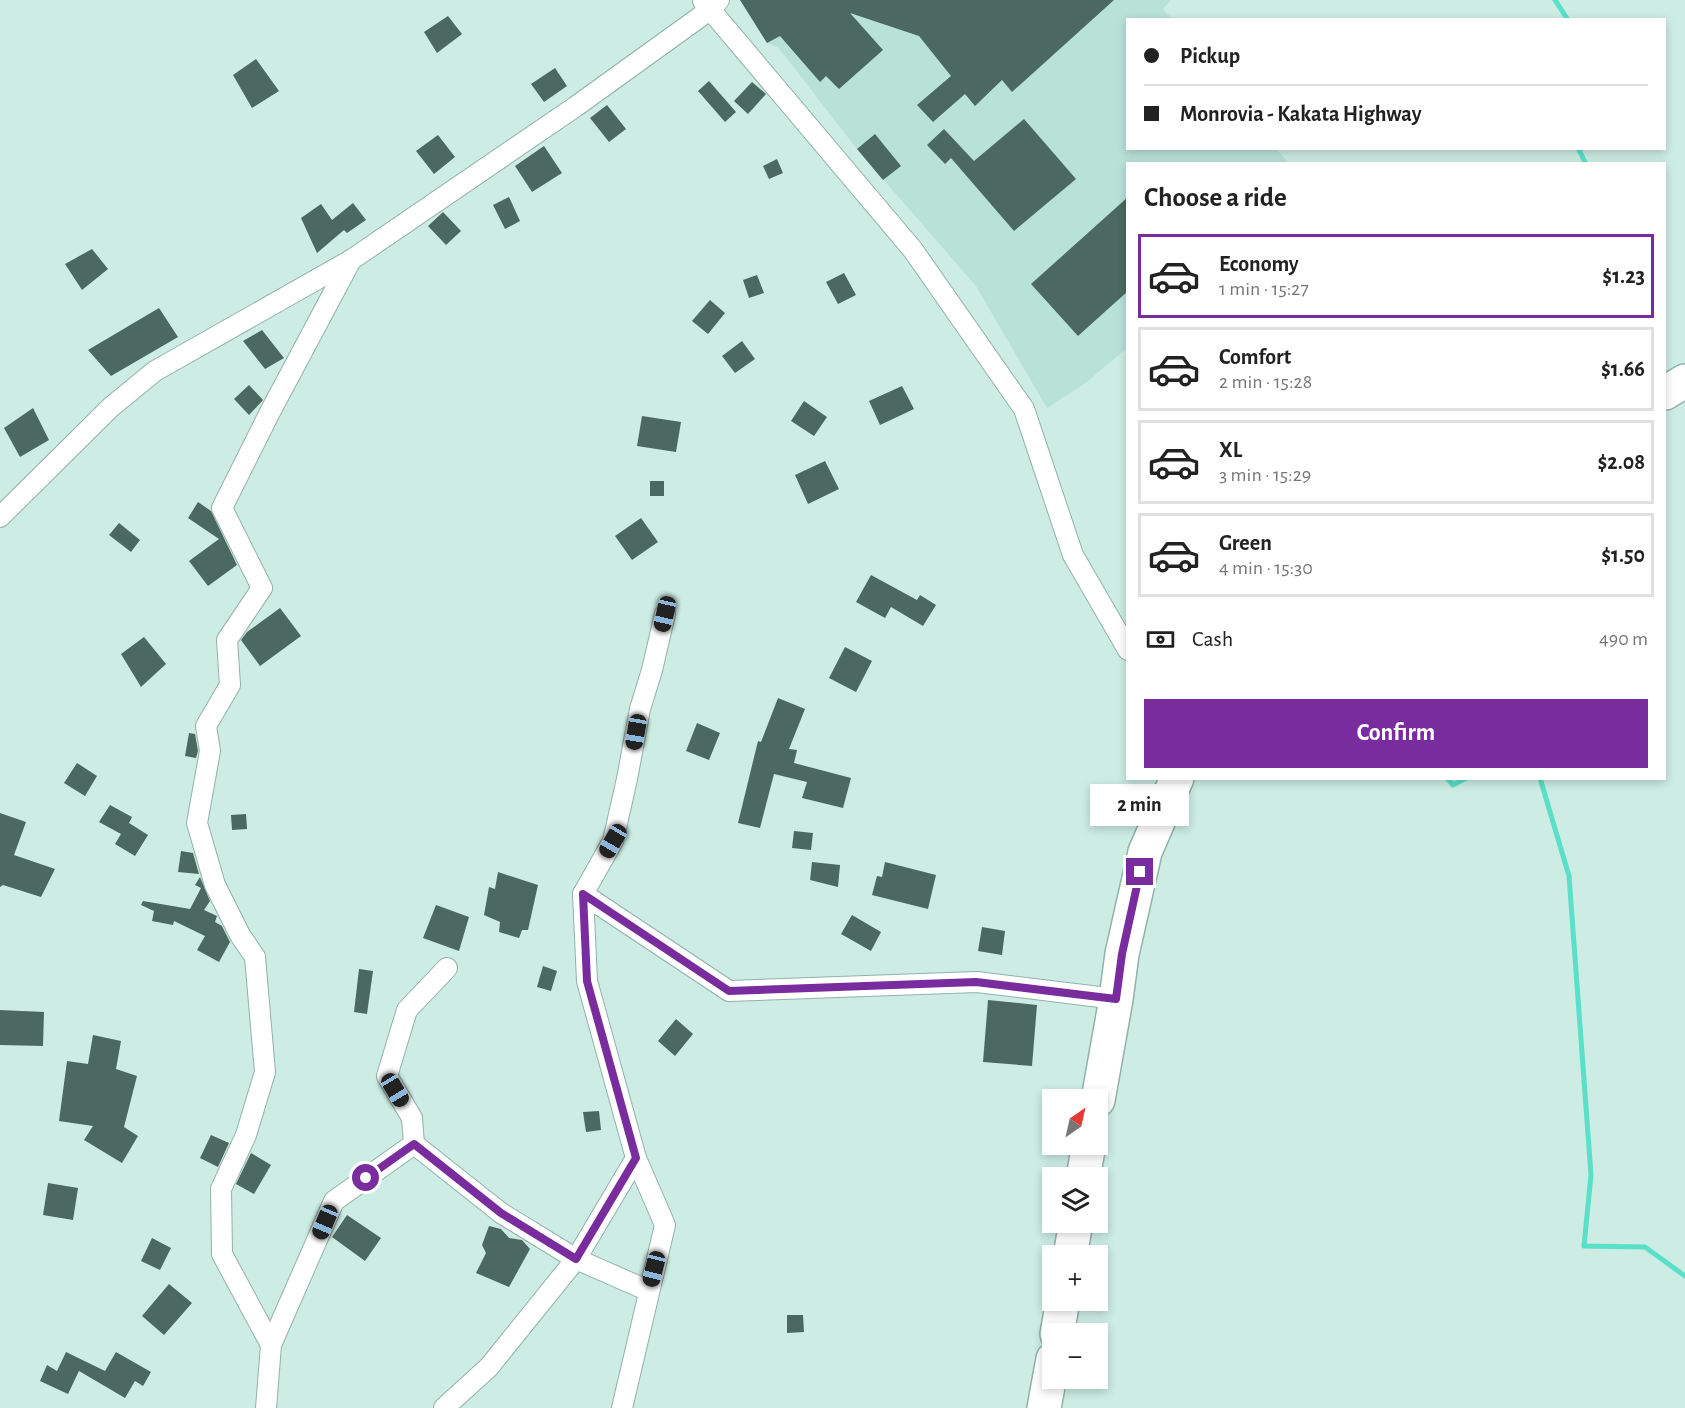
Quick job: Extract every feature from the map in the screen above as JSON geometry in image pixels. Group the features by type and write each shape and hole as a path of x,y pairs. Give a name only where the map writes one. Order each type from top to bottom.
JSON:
{"highway":[{"path":"1666,392 1685,381"},
{"path":"1100,1089 1122,954 1145,852 1176,780"},
{"path":"1044,1408 1047,1389"}],"street":[{"path":"0,517 111,407 155,371 351,260 575,107 711,3 913,250 1024,409 1073,555 1126,647"},
{"path":"271,1345 222,1254 222,1189 246,1135 265,1072 255,957 240,935 215,885 197,823 210,751 206,726 230,685 227,640 262,588 222,508 351,260"},
{"path":"622,1408 665,1225 636,1158 587,981 583,894 613,841 640,709 665,614"},
{"path":"583,894 729,991 976,982 1116,999"},
{"path":"447,968 407,1011 387,1076 412,1118 414,1144 501,1213 576,1259 649,1291"},
{"path":"266,1408 271,1345 334,1201 414,1144"},
{"path":"444,1408 489,1367 576,1259 636,1158"}],"shaded area":[{"path":"741,0 1171,0 1163,9 1171,18 1126,18 1126,150 1277,150 1288,162 1126,162 1126,349 1087,382 1047,408 976,286 857,149 778,47 767,43"}],"building":[{"path":"740,0 1114,0 1012,92 1002,80 975,106 965,94 933,122 917,105 951,76 919,36 850,13 883,50 839,89 826,76 820,82 780,36 767,43"},
{"path":"448,16 462,34 437,53 424,32"},
{"path":"256,59 279,91 252,108 233,75"},
{"path":"555,68 567,86 544,102 531,84"},
{"path":"709,81 736,112 725,122 698,91"},
{"path":"752,82 766,94 748,114 734,101"},
{"path":"607,105 626,129 609,142 590,118"},
{"path":"1024,119 1076,179 1014,231 951,158 945,164 927,145 944,129 974,161"},
{"path":"875,134 901,166 883,180 857,149"},
{"path":"438,135 455,157 434,174 416,151"},
{"path":"544,146 562,173 532,192 515,166"},
{"path":"777,159 783,173 769,179 763,166"},
{"path":"509,197 520,221 505,229 493,205"},
{"path":"1126,199 1126,293 1078,336 1031,284"},
{"path":"353,203 366,220 347,233 344,230 317,253 301,218 321,204 332,220"},
{"path":"443,212 461,231 446,245 428,226"},
{"path":"92,249 108,269 82,290 65,264"},
{"path":"844,273 856,295 838,304 826,282"},
{"path":"757,275 764,293 749,298 743,280"},
{"path":"710,300 725,313 708,334 692,321"},
{"path":"159,308 178,337 111,376 88,350"},
{"path":"262,330 284,358 265,369 243,341"},
{"path":"742,341 755,359 735,373 722,356"},
{"path":"249,385 263,400 249,415 234,399"},
{"path":"902,386 914,409 880,425 869,401"},
{"path":"804,401 827,417 814,436 791,421"},
{"path":"33,408 49,440 20,457 4,428"},
{"path":"642,416 681,422 676,452 637,446"},
{"path":"825,461 839,489 808,504 795,475"},
{"path":"650,481 664,481 664,496 650,496"},
{"path":"198,502 211,511 237,565 208,586 189,561 219,539 188,518"},
{"path":"641,518 658,542 632,560 615,536"},
{"path":"119,523 140,540 131,552 109,535"},
{"path":"871,575 917,600 920,595 936,605 923,626 891,607 885,618 856,602"},
{"path":"280,608 301,636 260,666 241,640 247,632"},
{"path":"144,637 166,664 141,687 121,654"},
{"path":"845,647 872,661 856,692 829,678"},
{"path":"778,698 805,709 789,749 797,750 794,763 851,778 843,808 802,798 807,782 774,774 760,828 738,823 758,741 761,742"},
{"path":"697,723 720,733 709,760 686,751"},
{"path":"189,733 195,734 198,751 196,758 185,756"},
{"path":"77,763 97,776 85,796 64,783"},
{"path":"110,805 132,817 129,823 148,835 135,856 115,844 121,834 99,822"},
{"path":"0,813 26,822 14,855 55,869 41,897 3,885 0,887"},
{"path":"246,814 247,829 232,830 231,815"},
{"path":"794,831 813,833 811,850 792,848"},
{"path":"181,851 193,853 199,874 178,872"},
{"path":"812,862 840,865 838,887 810,880"},
{"path":"885,862 936,875 928,909 872,895 877,876 882,877"},
{"path":"498,872 538,885 528,930 522,930 519,938 499,932 500,922 484,915 489,887 495,889"},
{"path":"200,877 210,901 204,910 217,916 215,922 222,926 230,942 219,962 197,950 205,936 174,921 173,925 152,921 154,911 141,905 143,901 190,909 201,888 195,885"},
{"path":"436,905 469,917 459,951 423,938"},
{"path":"852,915 881,932 871,951 841,934"},
{"path":"982,927 1005,931 1002,955 978,951"},
{"path":"543,966 557,971 551,991 537,987"},
{"path":"359,969 373,971 367,1014 354,1012"},
{"path":"988,1000 1037,1005 1032,1066 983,1062"},
{"path":"0,1010 44,1012 43,1046 0,1045"},
{"path":"676,1019 693,1034 675,1056 658,1041"},
{"path":"93,1035 121,1041 116,1069 137,1076 124,1127 138,1136 122,1163 84,1140 93,1126 59,1121 67,1061 88,1064"},
{"path":"599,1111 601,1130 586,1132 583,1112"},
{"path":"211,1135 229,1143 218,1167 200,1158"},
{"path":"251,1153 271,1165 254,1194 236,1184"},
{"path":"48,1183 78,1188 73,1220 43,1215"},
{"path":"347,1215 381,1238 365,1261 332,1237"},
{"path":"489,1226 501,1229 509,1238 522,1240 530,1249 509,1287 476,1273 486,1253 482,1245"},
{"path":"152,1238 171,1248 160,1270 141,1261"},
{"path":"169,1284 192,1303 164,1335 142,1316"},
{"path":"787,1315 803,1315 804,1332 787,1333"},
{"path":"66,1352 105,1371 116,1352 151,1372 143,1386 135,1381 125,1398 79,1371 68,1394 40,1381 47,1365 57,1371"}],"waterway":[{"path":"1555,0 1567,18"},
{"path":"1579,150 1585,162"},
{"path":"1449,780 1453,785 1462,780"},
{"path":"1541,780 1569,876 1591,1175 1584,1246 1645,1247 1685,1276"}],"route":[{"path":"366,1178 414,1144 501,1213 576,1259 636,1158 587,981 583,894 729,991 789,987 976,982 1116,999 1122,954 1140,872"}]}
